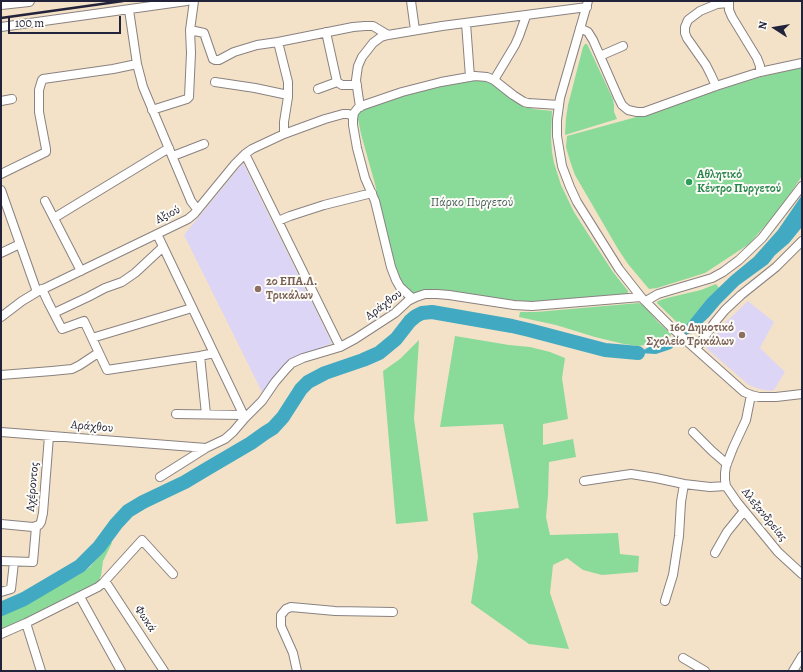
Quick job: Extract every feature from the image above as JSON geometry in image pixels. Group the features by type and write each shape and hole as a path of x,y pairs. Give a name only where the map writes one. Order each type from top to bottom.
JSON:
{"main road":[{"path":"8,3 30,1"}],"street":[{"path":"1,27 187,1"},
{"path":"152,110 187,99 189,97 191,52 190,30 194,1"},
{"path":"411,1 415,30"},
{"path":"716,86 706,65 687,38 685,27 688,20 700,11 718,4 728,2 732,17 757,58 760,72"},
{"path":"360,107 357,71 362,57 373,43 381,37 415,30 526,16 587,4 559,105 556,124 558,148 562,166 581,209 619,269 643,299 671,327 744,392 759,397 802,394"},
{"path":"129,10 143,87 191,201 198,209"},
{"path":"494,80 515,45 526,16"},
{"path":"466,23 470,77"},
{"path":"190,30 204,33 213,59 215,60 219,60 234,52 257,45 353,27 370,26 388,35"},
{"path":"580,28 588,32 593,40 622,105 628,110 637,112 644,112 760,72 802,63"},
{"path":"326,32 337,82 342,85 357,85"},
{"path":"278,42 288,82 284,134"},
{"path":"600,56 623,46"},
{"path":"1,174 46,152 46,145 39,112 39,90 43,79 138,64"},
{"path":"412,298 400,287 394,276 375,202 365,178 357,148 353,125 353,116 356,110 388,96 422,86 483,76 494,80 524,102 559,105"},
{"path":"215,82 288,95"},
{"path":"318,89 337,82"},
{"path":"1,101 12,99"},
{"name":"Αξιού","path":"1,317 22,301 40,290 188,219 198,209 227,172 245,154 256,147 284,134 333,116 346,114 353,116"},
{"path":"54,218 171,152 204,144"},
{"path":"245,154 340,347"},
{"path":"643,299 712,278 723,272 739,260 762,238 802,186"},
{"path":"1,190 20,244 40,290 62,329 84,321 107,370 214,353"},
{"path":"278,220 324,205 372,193"},
{"path":"45,201 81,271"},
{"path":"157,234 244,416 176,414"},
{"path":"694,347 725,310 776,267 802,241"},
{"path":"1,253 20,244"},
{"path":"54,313 105,288 122,282 135,274 163,247"},
{"name":"Αράχθου","path":"160,477 206,448 225,439 234,432 244,416 262,401 275,382 292,363 303,358 340,347 355,339 395,313 412,298 425,294 437,294 514,306 643,299"},
{"path":"92,338 192,308"},
{"path":"1,375 72,369 98,353"},
{"path":"200,356 206,414"},
{"name":"Αλεξανδρείας","path":"751,395 746,420 727,464 725,473 726,486 744,511 778,552 802,574"},
{"name":"Αράχθου","path":"1,432 206,448"},
{"path":"693,432 727,464"},
{"name":"Αχέροντος","path":"1,524 36,527 40,524 43,517 49,436"},
{"path":"584,481 631,474 684,484 710,487 726,486"},
{"path":"665,601 673,575 679,536 684,484"},
{"path":"715,553 726,532 744,511"},
{"path":"1,561 33,562 36,527"},
{"path":"1,634 26,624 98,587 142,540 173,574"},
{"path":"1,592 11,589 14,562"},
{"name":"Φωκά","path":"105,581 164,671"},
{"path":"80,597 120,671"},
{"path":"297,671 293,653 282,626 281,615 286,609 291,607 335,611 393,612"},
{"path":"26,624 42,671"},
{"path":"794,671 802,656"},
{"path":"683,658 705,671"}],"shaded area":[{"name":"2ο ΕΠΑ.Λ. Τρικάλων","path":"243,163 332,343 294,360 263,394 184,235"},
{"name":"16ο Δημοτικό Σχολείο Τρικάλων","path":"748,301 774,322 760,348 785,372 774,390 771,391 759,389 749,385 706,348 726,322"}],"green space":[{"path":"585,44 587,44 613,99 614,112 617,119 565,135 568,105"},
{"name":"Αθλητικό Κέντρο Πυργετού","path":"802,67 802,176 779,210 749,244 705,273 657,288 649,289 628,264 618,249 575,175 566,147 567,136 651,113 757,78"},
{"name":"Πάρκο Πυργετού","path":"469,80 492,81 524,105 533,109 552,111 552,152 561,185 574,212 613,272 628,291 627,296 529,304 422,292 413,293 404,288 394,269 375,184 357,114 360,110 420,90"},
{"path":"716,284 719,288 707,299 684,329 657,303 658,301 667,298 701,290"},
{"path":"639,303 644,306 671,334 670,338 664,341 638,346 595,337 556,325 519,317 520,312 536,312"},
{"path":"455,336 530,347 550,352 565,358 562,378 568,419 543,424 543,445 573,439 576,457 549,462 546,517 550,535 618,533 620,554 639,556 638,572 602,575 583,570 567,558 553,565 550,593 569,649 529,644 471,603 478,557 473,513 519,508 503,424 440,427"},
{"path":"419,340 414,419 428,521 396,524 383,371 400,359"},
{"path":"111,542 112,543 103,561 101,576 96,583 1,631 1,615 80,574 90,567"}],"water":[{"path":"802,195 802,227 789,243 775,255 768,264 739,285 709,317 671,349 656,354 638,353 651,346 661,345 683,329 707,299 754,257 778,230"}],"waterway":[{"path":"1,609 24,599 80,566 99,547 128,511 143,502 185,482 251,443 273,428 283,417 301,389 308,382 325,373 379,353 396,339 410,321 422,313 432,312 512,326 605,350 638,353"}],"railway":[{"path":"1,18 123,1"}],"place":[{"name":"Αθλητικό Κέντρο Πυργετού","path":"689,182"},
{"name":"2ο ΕΠΑ.Λ. Τρικάλων","path":"258,289"},
{"name":"16ο Δημοτικό Σχολείο Τρικάλων","path":"742,335"}]}
